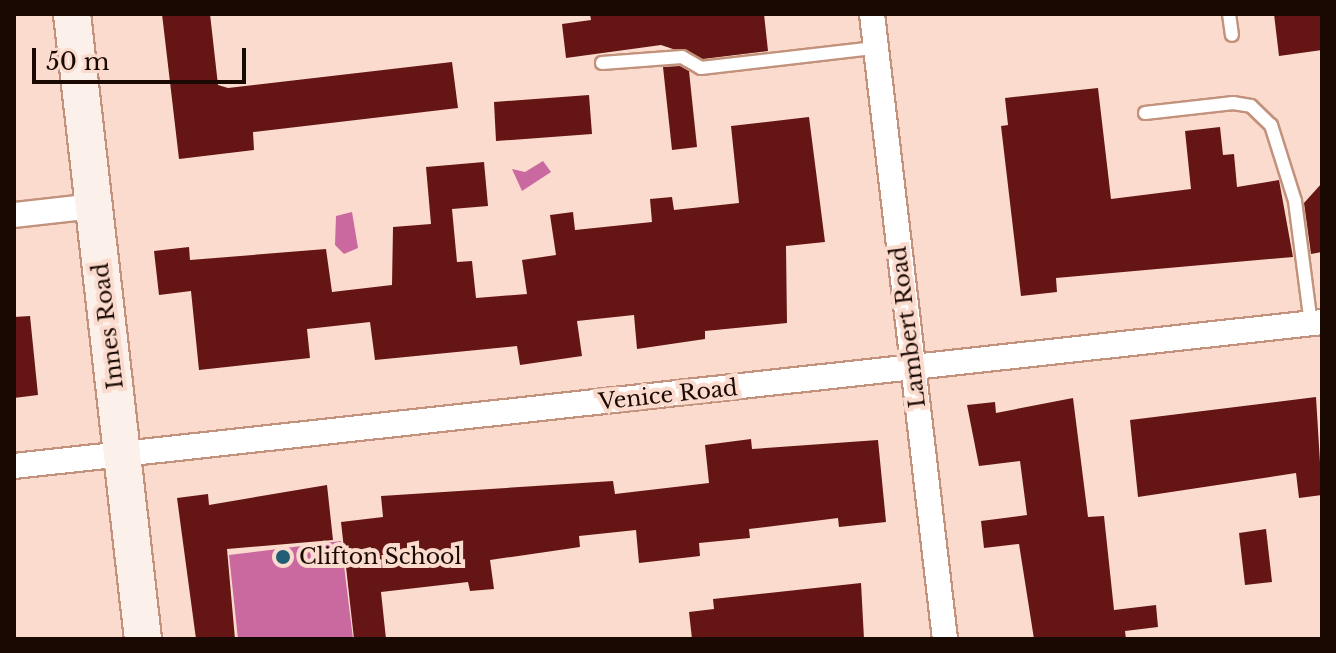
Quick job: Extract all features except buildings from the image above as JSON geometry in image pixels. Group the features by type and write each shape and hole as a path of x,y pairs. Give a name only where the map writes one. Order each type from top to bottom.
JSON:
{"street":[{"name":"Innes Road","path":"72,14 143,639"},
{"name":"Lambert Road","path":"872,14 945,639"},
{"path":"14,215 94,206"},
{"name":"Venice Road","path":"14,466 1316,323"}],"lane":[{"path":"1229,14 1232,35"},
{"path":"602,63 682,57 701,68 875,48"},
{"path":"1145,113 1233,103 1251,106 1271,125 1295,201 1316,323"}],"shaded area":[{"path":"543,161 551,172 522,191 512,169 525,172"},
{"path":"352,212 358,248 344,254 335,245 336,216"},
{"path":"341,541 353,639 238,639 229,555"}],"place":[{"name":"Clifton School","path":"283,557"}]}
